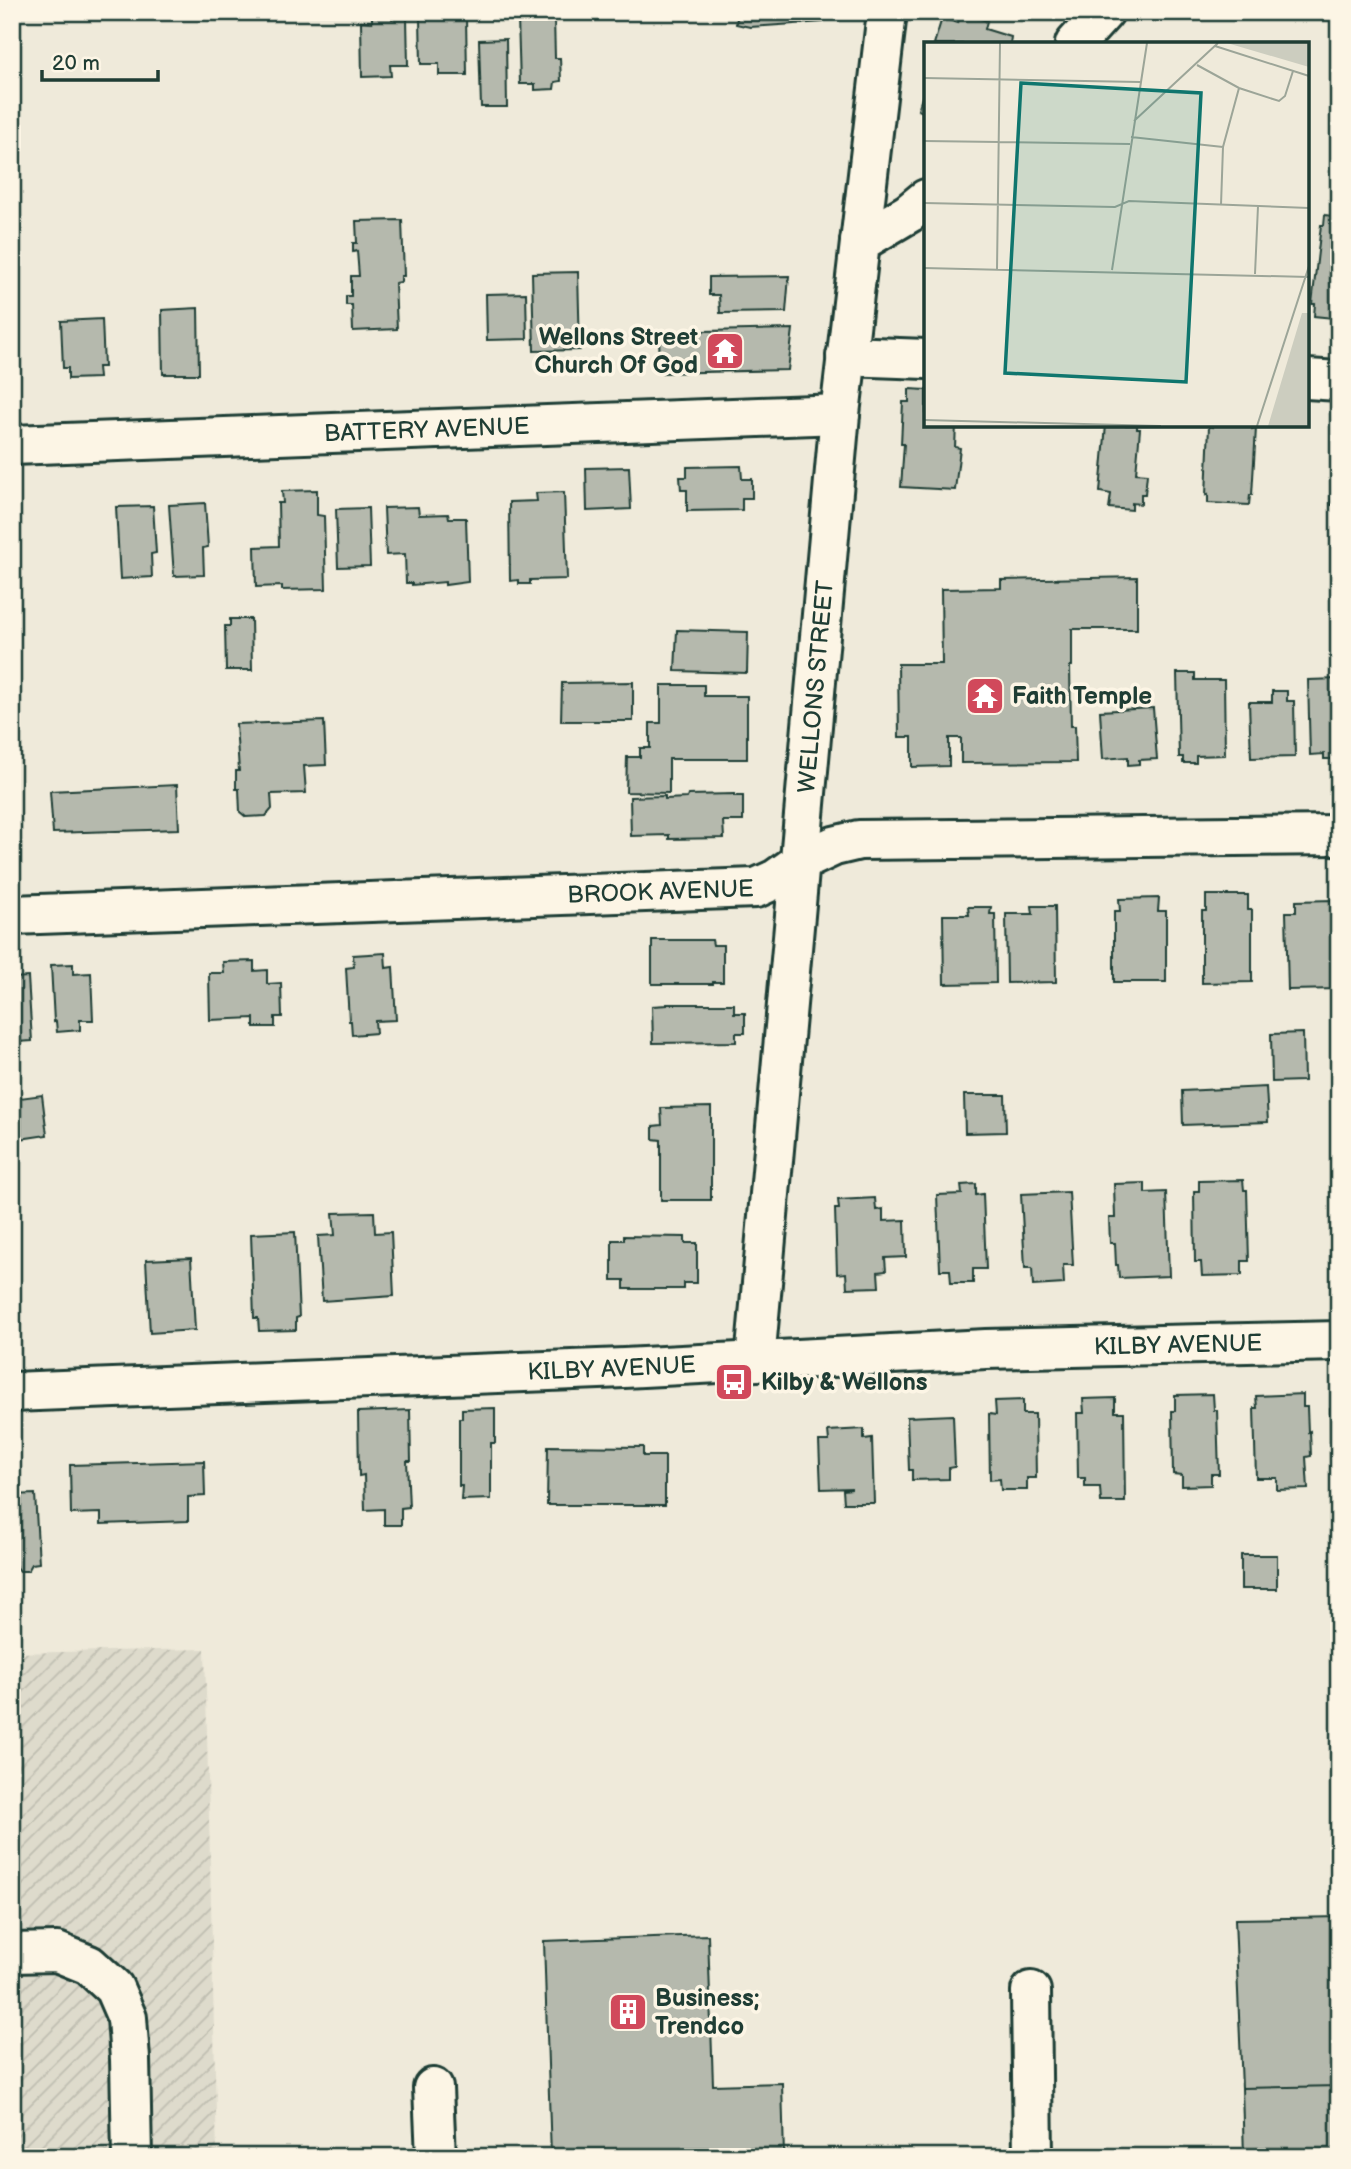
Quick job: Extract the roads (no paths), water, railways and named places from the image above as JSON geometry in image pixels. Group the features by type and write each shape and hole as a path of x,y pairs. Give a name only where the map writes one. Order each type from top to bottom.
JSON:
{"street":[{"name":"WELLONS STREET","path":"755,1361 840,414 887,12"},
{"path":"1077,42 1104,12"},
{"path":"860,242 909,213 924,201"},
{"path":"846,356 924,359"},
{"path":"1309,379 1339,381"},
{"name":"BATTERY AVENUE","path":"12,445 840,414"},
{"name":"BROOK AVENUE","path":"12,915 756,888 834,846 859,840 1339,835"},
{"name":"KILBY AVENUE","path":"12,1391 986,1349 1339,1341"},
{"path":"12,1953 57,1952 89,1965 114,1988 127,2018 132,2157"},
{"path":"1031,1991 1032,2157"},
{"path":"433,2088 436,2157"}],"place":[{"name":"Wellons Street Church Of God","path":"725,351"},
{"name":"Faith Temple","path":"985,696"},
{"name":"Kilby & Wellons","path":"734,1382"},
{"name":"Business; Trendco","path":"628,2012"}]}
